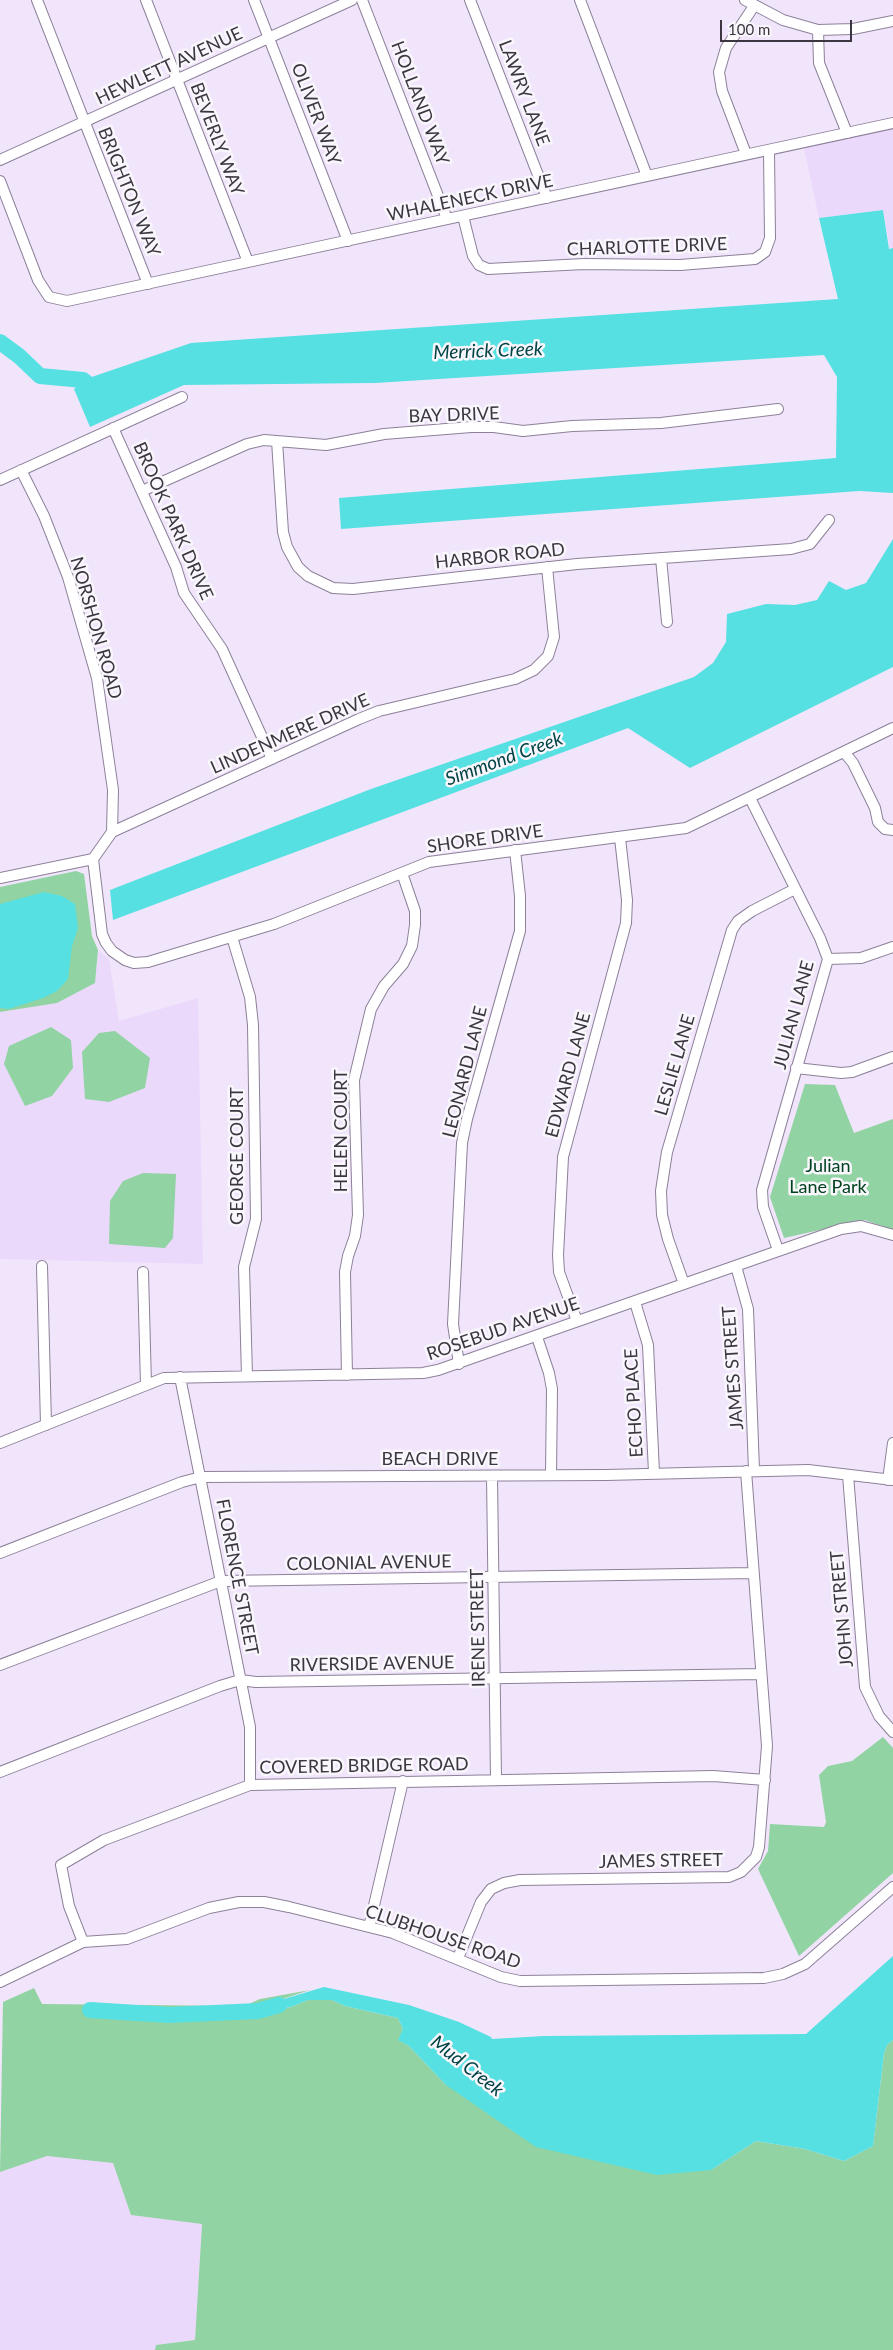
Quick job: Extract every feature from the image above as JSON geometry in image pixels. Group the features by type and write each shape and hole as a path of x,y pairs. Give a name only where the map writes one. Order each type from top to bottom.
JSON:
{"street":[{"name":"BRIGHTON WAY","path":"37,0 148,284"},
{"name":"BEVERLY WAY","path":"146,0 248,262"},
{"name":"OLIVER WAY","path":"254,0 348,241"},
{"name":"HEWLETT AVENUE","path":"0,160 352,0"},
{"name":"HOLLAND WAY","path":"362,0 447,219"},
{"name":"LAWRY LANE","path":"470,0 547,198"},
{"path":"580,0 647,176"},
{"path":"746,154 722,91 719,72 726,48 749,3 783,20 818,30 853,29 893,21"},
{"path":"818,30 817,50 819,62 847,133"},
{"name":"WHALENECK DRIVE","path":"0,181 38,280 45,292 54,299 67,301 893,123"},
{"name":"CHARLOTTE DRIVE","path":"463,216 473,256 479,265 488,269 584,264 629,266 689,264 755,259 765,252 770,238 769,150"},
{"path":"0,480 182,398"},
{"name":"BAY DRIVE","path":"142,491 247,444 264,440 326,445 384,434 471,427 523,431 572,426 661,423 778,409"},
{"name":"BROOK PARK DRIVE","path":"113,428 176,567 184,593 222,649 272,759"},
{"name":"HARBOR ROAD","path":"277,440 283,532 287,547 298,567 321,584 333,588 353,589 547,567 803,547 814,540 830,520"},
{"name":"NORSHON ROAD","path":"21,470 44,516 68,577 97,678 113,790 112,832"},
{"path":"661,558 667,622"},
{"name":"LINDENMERE DRIVE","path":"112,832 379,711 515,679 534,670 548,656 554,637 547,567"},
{"name":"SHORE DRIVE","path":"93,859 102,934 112,951 126,960 148,962 274,924 443,858 620,838 686,828 893,728"},
{"path":"844,752 853,762 875,808 878,822 885,829 893,830"},
{"name":"JULIAN LANE","path":"750,798 828,959 762,1190 763,1207 778,1250"},
{"path":"0,878 93,859 112,832"},
{"name":"EDWARD LANE","path":"577,1320 560,1272 558,1255 563,1157 626,923 627,900 620,838"},
{"name":"LEONARD LANE","path":"460,1364 454,1324 462,1143 467,1119 520,931 520,896 515,850"},
{"name":"HELEN COURT","path":"346,1375 345,1272 355,1236 358,1215 354,1080 371,1009 384,986 403,964 412,946 416,925 415,911 402,873"},
{"name":"LESLIE LANE","path":"684,1284 668,1239 662,1214 661,1184 667,1152 732,930 738,922 752,911 795,889"},
{"name":"GEORGE COURT","path":"232,937 250,997 253,1025 256,1218 244,1267 247,1376"},
{"path":"828,959 861,958 893,947"},
{"path":"796,1068 841,1073 852,1072 893,1057"},
{"name":"ROSEBUD AVENUE","path":"0,1443 164,1378 423,1373 460,1364 537,1337 577,1320 635,1302 778,1250 851,1226 872,1227 893,1235"},
{"path":"42,1266 46,1425"},
{"name":"JAMES STREET","path":"458,1958 480,1902 491,1889 504,1883 520,1880 718,1878 741,1872 752,1863 759,1846 767,1746 753,1574 748,1309 736,1266"},
{"path":"143,1272 146,1385"},
{"name":"ECHO PLACE","path":"635,1302 648,1345 654,1473"},
{"path":"537,1337 549,1373 552,1389 551,1475"},
{"name":"FLORENCE STREET","path":"180,1377 251,1740 250,1784"},
{"path":"890,1480 893,1443"},
{"name":"BEACH DRIVE","path":"0,1553 182,1482 200,1477 492,1476 808,1470 890,1480"},
{"name":"JOHN STREET","path":"848,1475 865,1688 878,1716 893,1732"},
{"name":"IRENE STREET","path":"492,1476 496,1779"},
{"name":"COLONIAL AVENUE","path":"0,1665 221,1581 753,1574"},
{"name":"RIVERSIDE AVENUE","path":"0,1772 220,1686 240,1680 761,1674"},
{"name":"COVERED BRIDGE ROAD","path":"83,1942 69,1906 61,1865 104,1840 250,1784 713,1776 765,1780"},
{"path":"368,1927 403,1781"},
{"name":"CLUBHOUSE ROAD","path":"0,1982 83,1942 127,1939 209,1908 239,1902 272,1904 393,1933 501,1977 527,1982 764,1978 783,1974 805,1964 893,1887"}],"shaded area":[{"path":"893,124 893,248 890,249 883,210 819,218 803,144"},
{"path":"98,950 109,959 119,1021 198,998 203,1264 0,1259 0,1012 57,1003 95,983"},
{"path":"47,2156 113,2163 131,2215 202,2224 195,2340 157,2345 155,2350 0,2350 0,2172"}],"green space":[{"path":"76,871 84,874 92,936 98,950 95,983 57,1003 0,1012 0,887"},
{"path":"51,1027 71,1040 73,1068 52,1096 25,1106 4,1064 9,1046"},
{"path":"115,1031 150,1058 145,1088 109,1102 85,1099 82,1052 99,1033"},
{"name":"Julian Lane Park","path":"805,1084 835,1085 854,1133 893,1119 893,1230 865,1220 784,1238 770,1197"},
{"path":"143,1173 176,1174 173,1238 165,1248 109,1244 110,1201 123,1181"},
{"path":"883,1737 893,1748 893,1873 799,1956 758,1869 768,1851 770,1824 824,1827 826,1822 819,1775 828,1766 852,1761"},
{"path":"34,1988 42,2004 244,2006 260,1999 310,1990 267,2004 259,2011 291,2007 308,2000 332,2000 345,2006 398,2018 403,2029 399,2040 409,2046 446,2085 711,2170 756,2141 805,2149 844,2161 873,2146 884,2053 887,2045 893,2040 893,2350 155,2350 156,2345 195,2340 202,2224 131,2215 113,2163 47,2156 0,2172 3,2002"}],"water":[{"name":"Merrick Creek","path":"883,210 889,249 893,248 893,493 859,491 341,529 339,498 836,458 837,377 824,355 375,383 184,385 90,427 74,389 83,380 191,343 838,299 819,218"},
{"name":"Simmond Creek","path":"893,539 893,667 690,768 628,728 113,920 110,890 371,789 694,677 713,663 726,642 727,614 766,604 795,605 817,600 829,581 846,590 866,583"},
{"path":"44,892 62,896 75,904 78,928 72,946 68,979 57,991 43,998 9,1009 0,1008 0,904"},
{"path":"893,1956 893,2040 887,2045 884,2053 873,2146 844,2161 805,2149 756,2141 711,2170 657,2175 536,2147 446,2085 409,2046 398,2040 403,2029 398,2018 345,2006 332,2000 308,2000 291,2007 258,2011 267,2004 324,1987 409,2005 459,2022 492,2039 544,2036 806,2034"}],"waterway":[{"path":"0,342 19,356 40,376 83,380 100,394"},
{"name":"Mud Creek","path":"90,2010 169,2015 258,2011 279,2005"}]}
